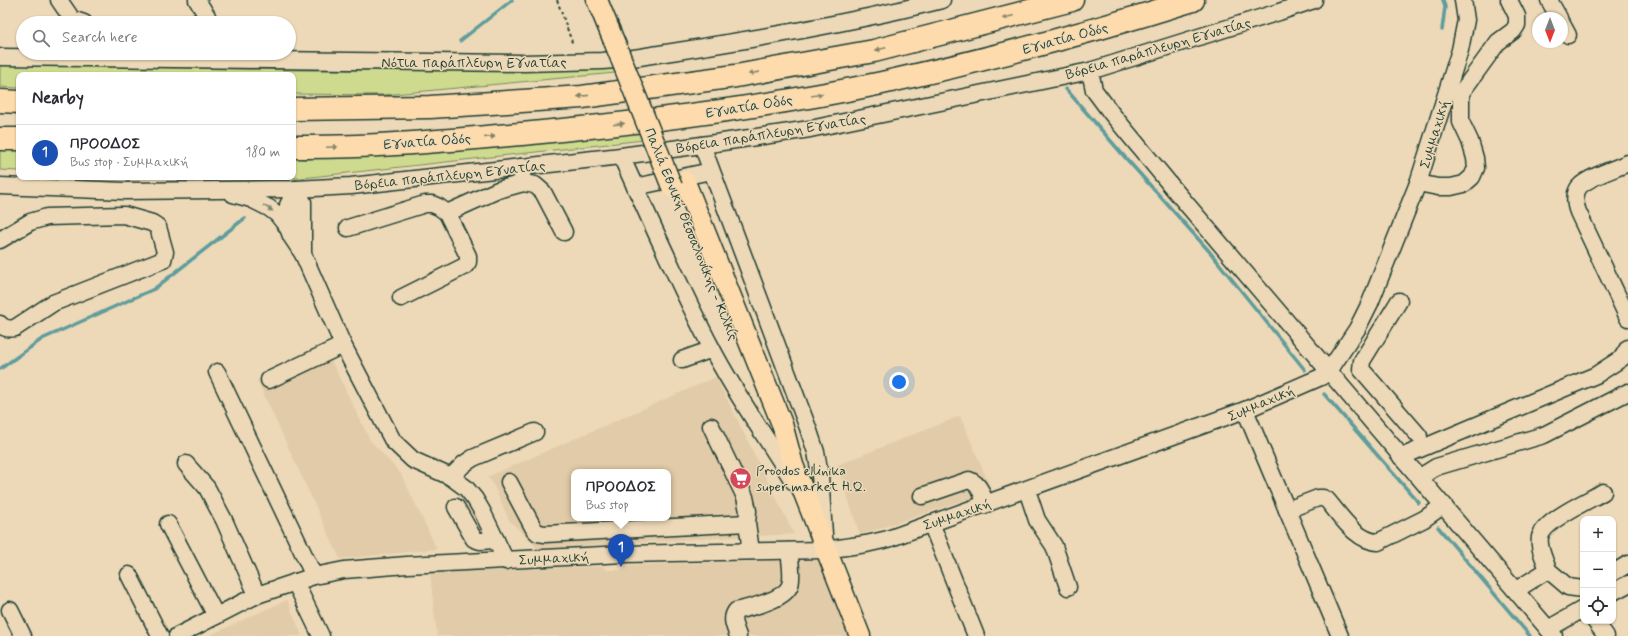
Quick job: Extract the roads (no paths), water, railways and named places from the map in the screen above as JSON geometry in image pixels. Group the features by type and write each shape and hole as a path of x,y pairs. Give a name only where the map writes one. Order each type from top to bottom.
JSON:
{"highway":[{"path":"296,109 430,107 566,98 736,76 874,51 1072,0"},
{"name":"Εγνατία Οδός","path":"296,147 449,141 590,127 746,107 881,83 1011,53 1109,27 1193,0"},
{"path":"0,102 16,102"},
{"path":"0,139 16,139"}],"main road":[{"name":"Παλιά Εθνική Θεσσαλονίκης - Κιλκίς","path":"597,0 622,44"},
{"name":"Παλιά Εθνική Θεσσαλονίκης - Κιλκίς","path":"611,0 622,44 678,184 782,424 793,465 825,550 860,636"}],"street":[{"path":"59,0 71,16"},
{"path":"197,0 207,16"},
{"name":"Νότια παράπλευρη Εγνατίας","path":"225,60 524,64 628,59 789,32 907,9 942,0"},
{"name":"Βόρεια παράπλευρη Εγνατίας","path":"0,186 125,191 296,189 352,186 621,156 702,145 810,129 1090,71 1314,0"},
{"name":"Συμμαχική","path":"177,636 257,595 314,576 344,570 407,565 624,554 825,550 866,544 888,539 1027,490 1245,410 1288,392 1329,371 1357,329 1370,303 1418,183 1460,50 1466,20 1463,0"},
{"path":"1418,183 1438,187 1451,187 1464,184 1472,177 1476,168 1475,158 1470,141 1460,122 1462,93 1498,42 1513,31 1517,25 1517,16 1509,0"},
{"path":"1549,0 1556,12"},
{"name":"Νότια παράπλευρη Εγνατίας","path":"0,57 16,57"},
{"path":"1090,71 1094,90 1112,114 1401,457 1420,477 1551,632 1580,611"},
{"path":"702,145 816,452 820,475 825,550"},
{"path":"621,156 712,349 729,379 808,505"},
{"path":"1628,163 1586,181 1579,187 1575,200 1578,212 1628,318"},
{"path":"521,167 523,183"},
{"path":"635,187 711,171"},
{"path":"447,212 498,190 523,183 535,185 543,192 564,232"},
{"path":"288,228 288,205 296,189"},
{"path":"296,189 303,202 303,254"},
{"path":"70,216 72,190"},
{"path":"218,190 251,199 269,208 277,214 288,228 291,236 303,254 343,345 393,441 413,460 451,477 466,488 475,499 506,561"},
{"path":"124,215 125,191"},
{"path":"348,228 425,204 439,207 447,212 468,256 468,262 465,266 401,298"},
{"path":"0,240 30,222 47,217 124,215 152,223 158,227 165,252 163,260 53,303 15,328 8,329 0,324"},
{"path":"1399,301 1361,366 1361,369 1419,436"},
{"path":"269,380 343,345"},
{"path":"1401,457 1596,375 1622,358 1628,348"},
{"path":"682,360 712,349"},
{"path":"218,372 314,576"},
{"path":"1420,477 1436,467 1544,435 1628,392"},
{"path":"1362,410 1382,394"},
{"path":"1245,410 1340,636"},
{"path":"711,426 745,497 748,511 747,523 751,551"},
{"path":"451,477 464,464 473,458 535,432"},
{"path":"186,464 207,488 224,520 257,595"},
{"path":"922,496 969,480 975,482 983,494 985,505"},
{"path":"509,482 534,529 538,533 549,534 747,523"},
{"path":"1027,490 1037,520 1054,546 1068,587"},
{"path":"1580,589 1568,587 1548,570 1541,550 1540,538 1542,530 1554,520 1603,492"},
{"path":"1287,510 1318,498 1323,498 1327,500 1359,536 1370,542 1378,542 1424,519 1444,505"},
{"path":"456,507 474,539 480,541 496,540"},
{"path":"931,523 976,636"},
{"path":"168,524 216,616"},
{"path":"622,529 624,554"},
{"path":"738,636 733,622 733,616 736,611 777,598 786,592 791,584 790,551"},
{"path":"1616,571 1628,564"},
{"path":"1516,590 1548,570"},
{"path":"129,575 160,636"},
{"path":"295,582 321,636"},
{"path":"1616,590 1628,584"},
{"path":"10,610 23,636"},
{"path":"1597,624 1606,636"}],"waterway":[{"path":"460,41 512,0"},
{"path":"1442,30 1445,7 1443,0"},
{"path":"1066,89 1209,251 1305,370"},
{"path":"0,369 42,339 154,289 245,218"},
{"path":"1324,394 1419,503"},
{"path":"1438,527 1530,636"}],"place":[{"name":"Proodos ellinika super market H.Q.","path":"741,478"},
{"name":"ΠΡΟΟΔΟΣ","path":"621,567"}]}
